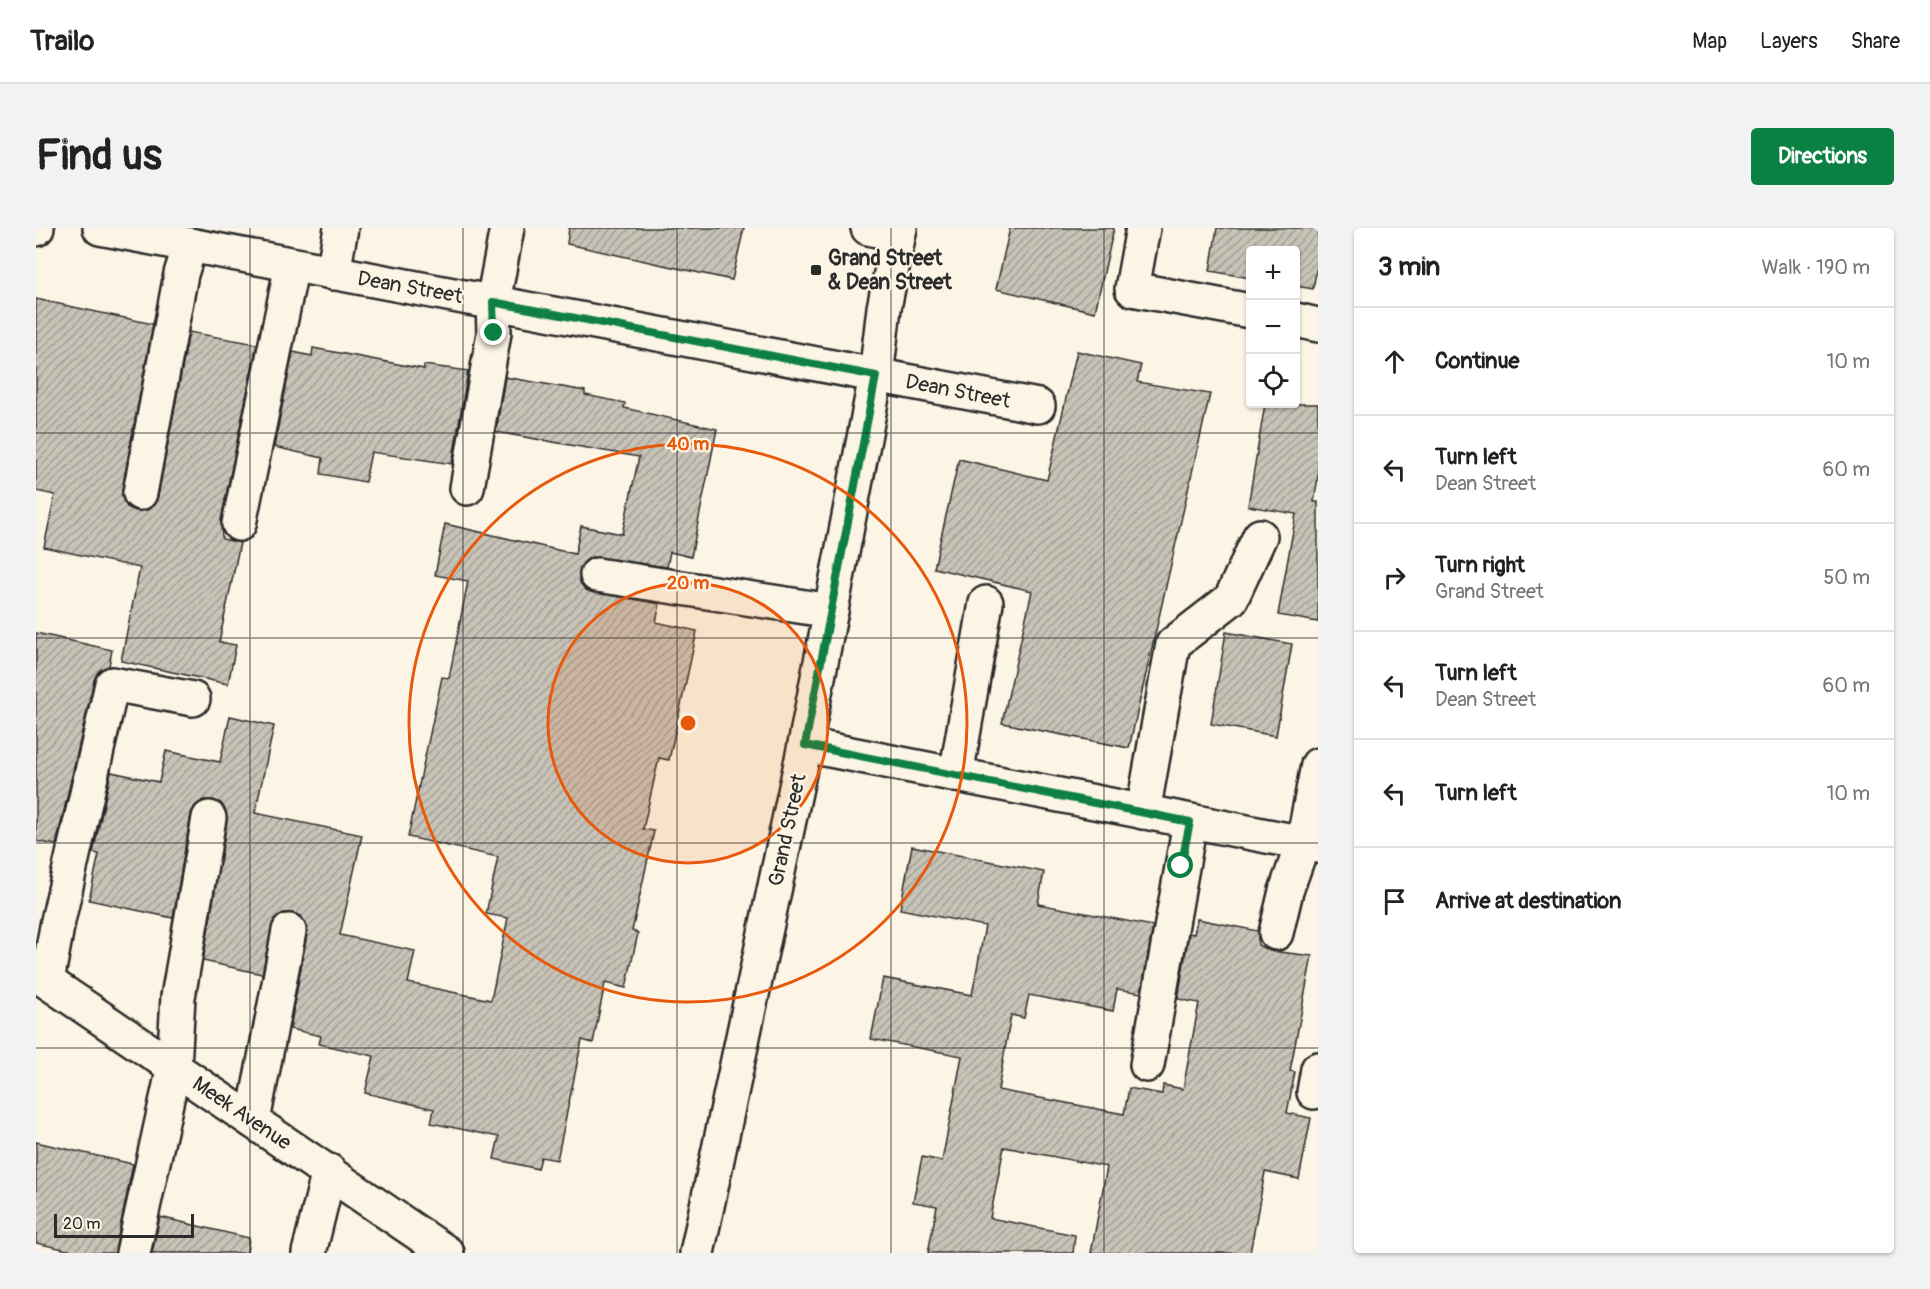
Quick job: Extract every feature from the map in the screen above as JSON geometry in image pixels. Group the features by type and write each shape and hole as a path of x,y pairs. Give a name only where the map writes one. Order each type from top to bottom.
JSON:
{"street":[{"name":"Dean Street","path":"100,228 1038,406"},
{"path":"333,273 341,228"},
{"path":"467,488 494,333 493,302 507,228"},
{"path":"1143,228 1132,289 1246,311"},
{"name":"Grand Street","path":"697,1253 805,745 876,376 884,308 889,230"},
{"path":"140,493 181,274 190,245"},
{"path":"239,524 292,265"},
{"path":"1300,321 1318,324"},
{"path":"1143,812 1173,644 1232,600 1260,536"},
{"path":"597,575 831,611"},
{"path":"956,775 986,603"},
{"path":"42,978 58,921 112,684 193,699"},
{"path":"805,745 1310,844"},
{"path":"1276,933 1310,844 1318,765"},
{"path":"133,1253 174,1067 178,997 209,818"},
{"path":"1147,1065 1190,822"},
{"path":"253,1122 289,931"},
{"name":"Meek Avenue","path":"42,978 447,1253"},
{"path":"309,1253 329,1171"}],"building":[{"path":"569,228 744,228 732,280 567,244"},
{"path":"1010,228 1114,228 1095,312 996,289"},
{"path":"1217,228 1318,228 1318,261 1313,289 1300,287 1300,246 1246,246 1246,277 1210,271"},
{"path":"36,299 153,324 122,490 123,500 127,507 136,511 147,510 155,505 158,496 189,332 257,344 221,520 222,539 240,543 219,642 236,645 228,684 121,661 140,568 44,547 55,495 36,491"},
{"path":"313,348 424,369 424,365 468,371 452,464 371,452 365,482 321,474 323,458 274,447 293,352 312,356"},
{"path":"1077,351 1141,365 1137,382 1210,394 1129,748 1002,723 1032,591 934,568 959,459 1047,480"},
{"path":"505,377 585,391 585,395 625,403 624,408 717,429 691,557 670,552 667,567 591,557 583,563 579,572 580,582 586,590 660,604 656,622 697,631 669,760 659,758 643,829 654,831 632,931 638,933 626,988 605,983 593,1043 582,1040 557,1160 541,1157 538,1169 494,1159 499,1137 431,1123 434,1109 365,1093 374,1056 319,1044 321,1036 290,1029 307,934 306,924 301,916 283,913 274,919 262,974 203,961 227,821 226,811 221,803 203,800 195,806 191,814 173,918 89,900 99,854 93,853 111,772 159,782 166,751 220,762 230,716 274,726 255,813 362,835 340,935 415,951 408,983 491,1000 508,918 486,914 498,857 408,837 442,677 449,678 468,581 435,575 445,524 575,554 581,526 622,534 639,457 496,432"},
{"path":"1300,404 1318,404 1318,477 1314,502 1318,502 1318,622 1278,615 1296,514 1248,506 1264,408 1300,408"},
{"path":"1226,632 1292,644 1276,736 1211,724"},
{"path":"36,633 112,650 109,666 99,671 94,680 56,845 36,841"},
{"path":"912,846 1044,872 1038,904 1153,926 1141,993 1117,989 1113,1011 1029,995 1024,1018 1011,1015 998,1090 1124,1114 1129,1088 1162,1094 1163,1085 1183,1089 1199,1003 1178,999 1189,933 1194,934 1197,919 1258,931 1258,945 1271,951 1312,956 1290,1071 1295,1072 1287,1113 1311,1118 1299,1179 1265,1172 1250,1253 1091,1253 1107,1167 1004,1147 990,1218 1075,1235 1073,1253 928,1253 937,1206 913,1202 922,1157 942,1161 962,1056 871,1039 883,978 972,995 985,926 900,909"},
{"path":"36,1142 133,1164 115,1253 81,1253 36,1243"},
{"path":"160,1217 249,1238 247,1253 152,1253"}],"place":[{"name":"Grand Street & Dean Street","path":"816,270"}],"route":[{"path":"494,333 493,302 876,376 805,745 1190,822 1181,866"}]}
